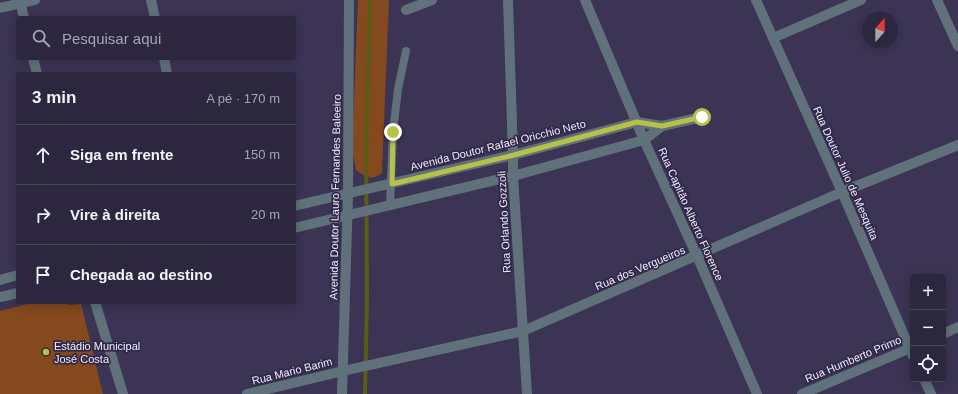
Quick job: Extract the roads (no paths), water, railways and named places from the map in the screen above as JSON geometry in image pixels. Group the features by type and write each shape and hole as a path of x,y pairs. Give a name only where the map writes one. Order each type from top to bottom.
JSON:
{"street":[{"path":"0,8 20,2 35,0"},
{"path":"151,0 155,16"},
{"name":"Avenida Doutor Lauro Fernandes Baleeiro","path":"342,394 346,216 348,194 349,0"},
{"path":"406,10 432,0"},
{"name":"Rua Orlando Gozzoli","path":"508,0 514,155 513,176 527,394"},
{"name":"Rua Capitão Alberto Florence","path":"585,0 644,140 698,256 757,394"},
{"name":"Rua Doutor Julio de Mesquita","path":"756,0 910,346"},
{"path":"773,38 861,0"},
{"path":"937,0 958,46"},
{"path":"20,2 24,16"},
{"path":"34,60 36,72"},
{"path":"164,60 167,72"},
{"name":"Avenida Doutor Rafael Oricchio Neto","path":"296,206 514,155 637,122 662,126 702,117"},
{"name":"Avenida Doutor Rafael Oricchio Neto","path":"296,228 513,176 644,140 662,126"},
{"name":"Rua dos Vergueiros","path":"343,371 523,331 842,192 958,145"},
{"path":"0,280 16,276"},
{"path":"0,298 16,294"},
{"path":"96,304 123,394"},
{"path":"946,333 958,327"},
{"name":"Rua Humberto Primo","path":"802,394 910,351"},
{"name":"Rua Mario Barim","path":"247,394 343,371"},
{"path":"925,382 931,394"}],"lane":[{"path":"390,206 393,132 398,89 406,51"}],"waterway":[{"path":"365,394 367,297 366,149 370,0"}],"place":[{"name":"Estádio Municipal José Costa","path":"46,352"}]}
